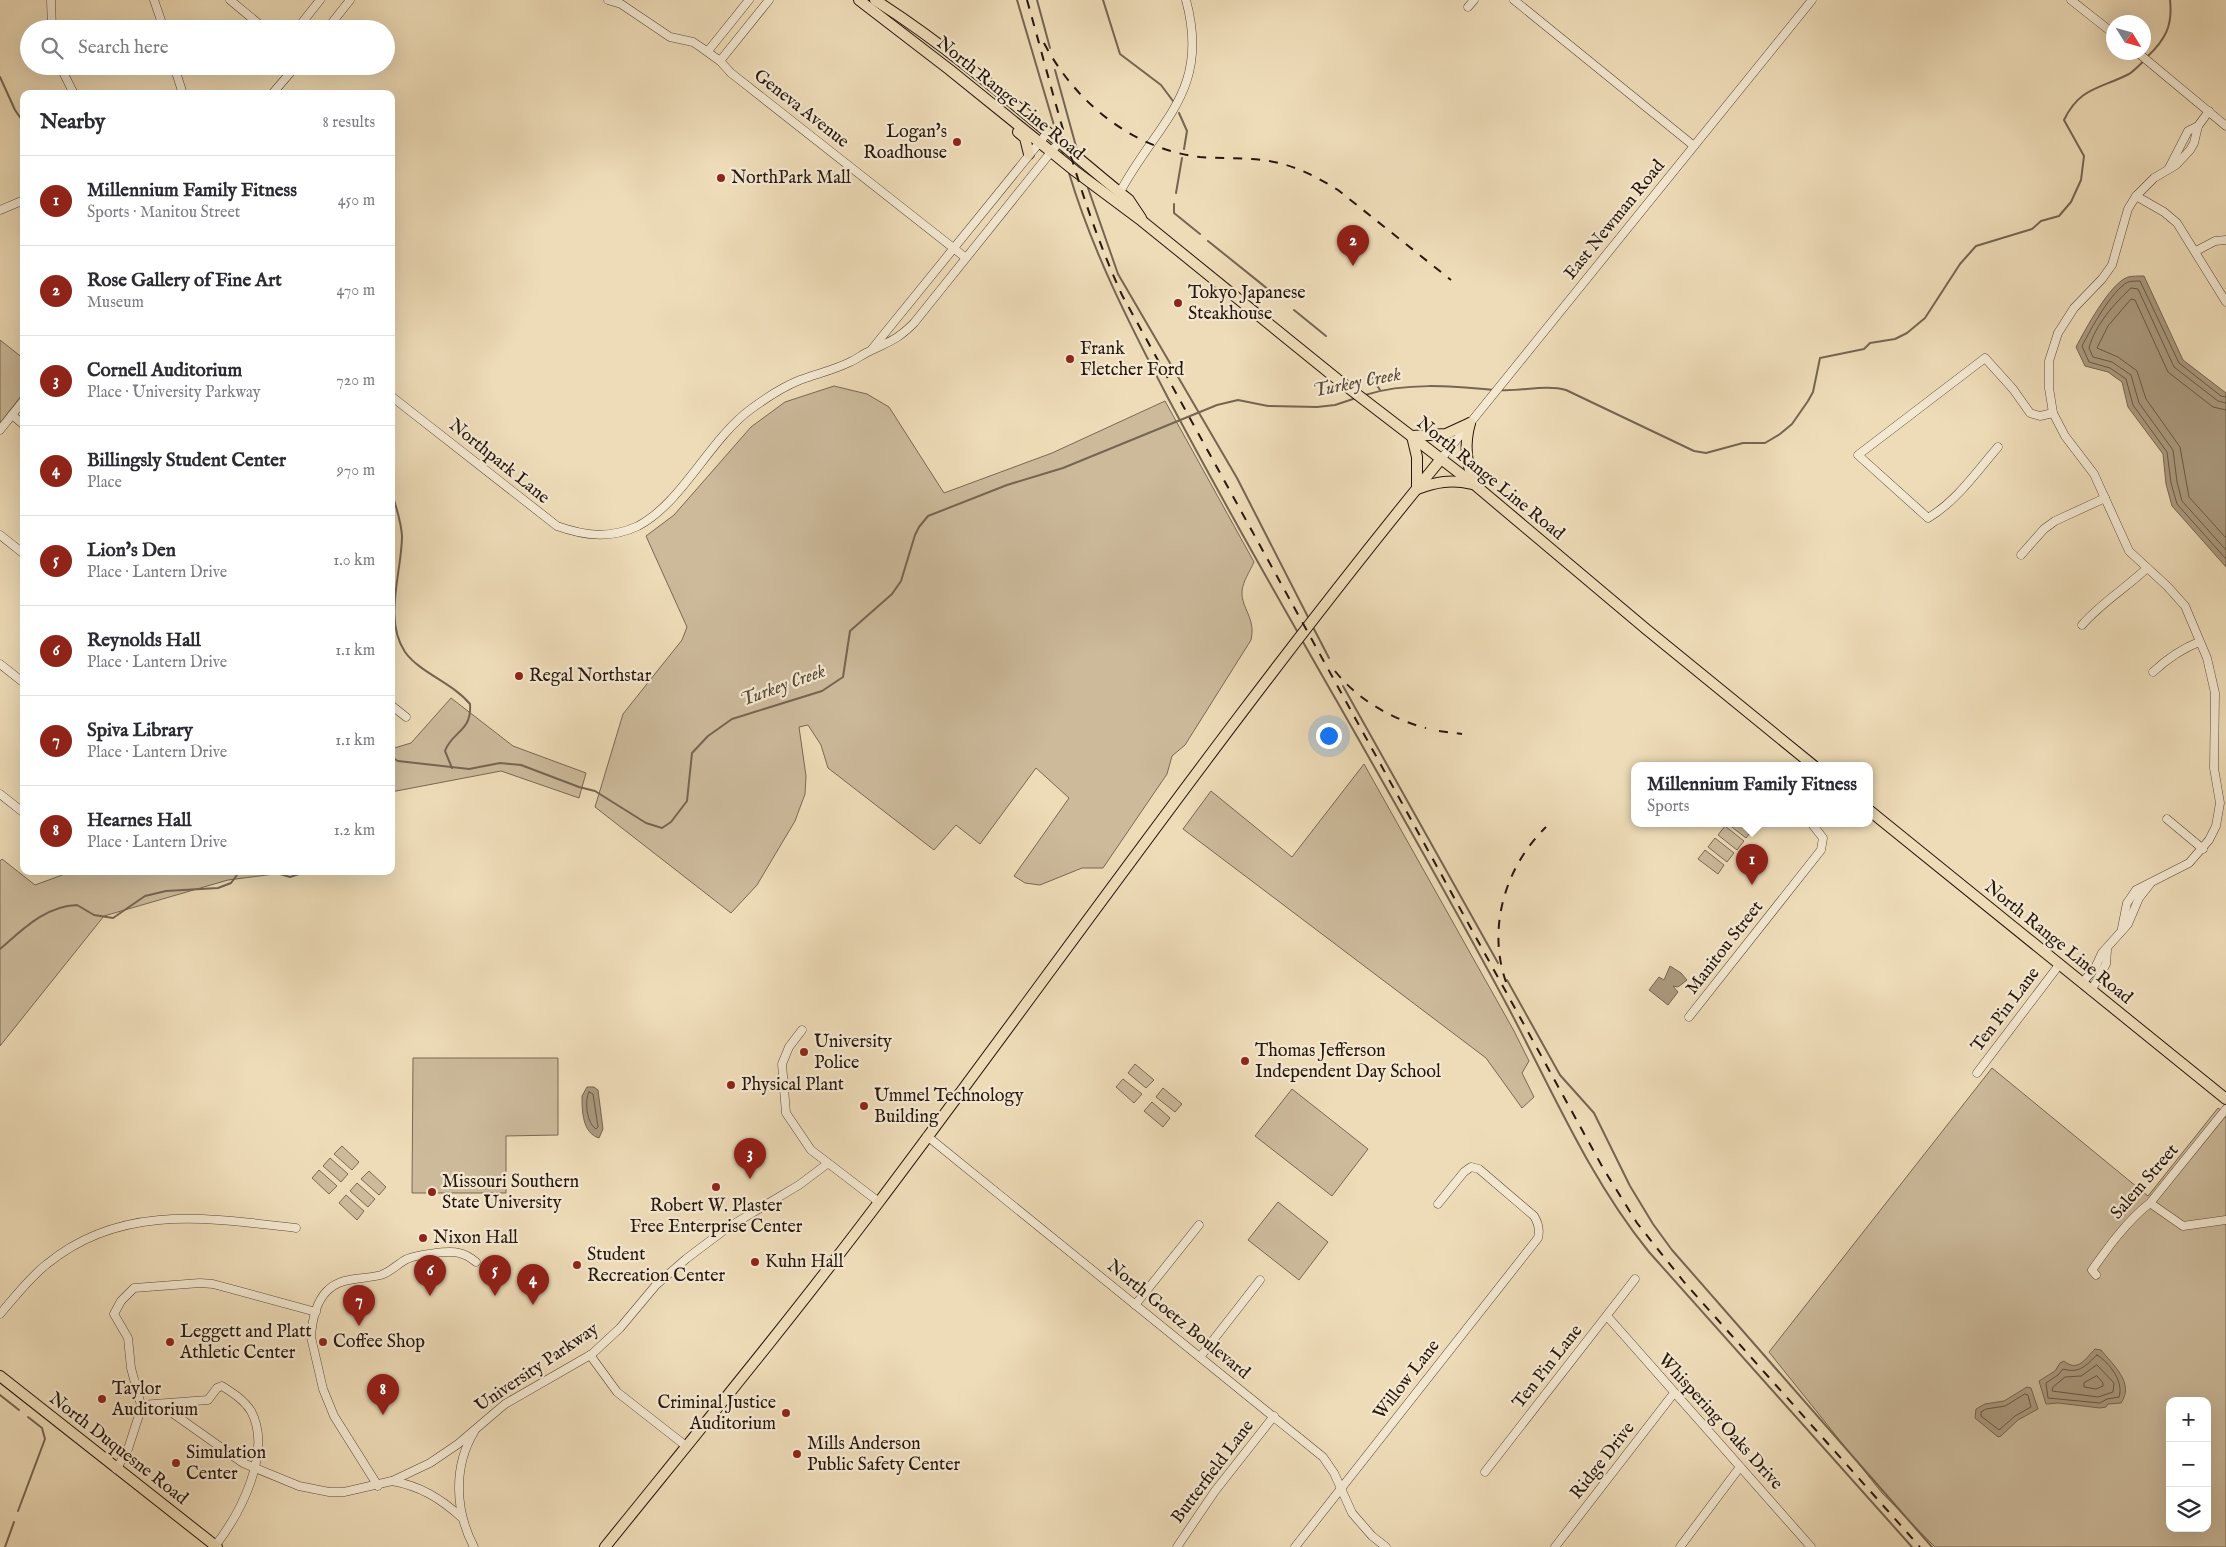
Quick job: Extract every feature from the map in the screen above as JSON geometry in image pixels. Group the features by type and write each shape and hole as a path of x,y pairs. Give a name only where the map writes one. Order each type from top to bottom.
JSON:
{"main road":[{"name":"North Range Line Road","path":"859,0 950,70 1039,143 1121,207 1142,221 1337,379 1475,485 1646,629 1809,762"},
{"name":"North Range Line Road","path":"875,0 915,25 1048,132 1130,200 1142,221"},
{"path":"950,70 957,82 1025,138 1029,146 1029,154"},
{"path":"1416,489 1417,456 1412,436 1446,434 1470,423"},
{"path":"1470,423 1466,448 1467,467 1475,485"},
{"path":"605,1547 794,1314 1214,749 1441,459"},
{"path":"1416,489 1440,481 1461,481 1475,485"},
{"name":"North Range Line Road","path":"1873,813 2226,1099"},
{"name":"North Duquesne Road","path":"0,1376 216,1546"}],"street":[{"path":"51,0 52,20"},
{"path":"154,0 161,20"},
{"path":"230,0 254,20"},
{"path":"304,20 320,0"},
{"path":"334,20 350,0"},
{"name":"Geneva Avenue","path":"608,0 621,4 670,37 693,42 708,51 720,60 731,73 966,258"},
{"path":"708,51 749,0"},
{"path":"720,60 769,0"},
{"path":"1120,192 1171,116 1184,90 1189,72 1192,43 1186,0"},
{"path":"1468,7 1474,0"},
{"path":"1514,0 1694,146"},
{"name":"East Newman Road","path":"1441,459 1812,0"},
{"path":"2071,0 2106,28"},
{"path":"2147,60 2226,126"},
{"path":"64,75 72,90"},
{"path":"177,75 183,90"},
{"path":"275,90 288,75"},
{"path":"2082,983 2095,968 2102,953 2107,950 2122,928 2127,903 2136,890 2189,863 2203,849 2216,826 2220,802 2214,768 2215,693 2207,658 2184,606 2167,586 2129,551 2094,474 2065,436 2053,413 2049,388 2049,361 2058,333 2074,308 2112,266 2128,208 2142,188 2176,165 2190,150 2194,143 2198,126 2209,111"},
{"path":"871,350 1048,132"},
{"name":"Northpark Lane","path":"395,399 546,518 570,531 597,536 616,534 636,527 662,509 736,421 770,396 798,381 849,362 871,350 889,344 904,334 1059,142"},
{"path":"2136,196 2170,217 2184,232 2226,302"},
{"path":"0,210 20,202"},
{"path":"2196,251 2215,241 2226,240"},
{"path":"1998,447 1954,497 1941,510 1928,518 1858,455 1985,358 2013,389 2030,413 2040,416 2053,413"},
{"path":"0,430 20,405"},
{"path":"12,415 20,422"},
{"path":"2021,554 2044,528 2072,512 2105,498"},
{"path":"0,535 20,551"},
{"path":"2082,625 2095,610 2124,589 2147,568"},
{"path":"2153,672 2166,660 2199,642"},
{"path":"0,664 20,680"},
{"path":"395,708 406,717"},
{"path":"0,794 20,810"},
{"path":"2167,819 2203,849"},
{"name":"Manitou Street","path":"1689,1018 1820,850 1823,838 1814,827"},
{"path":"2091,991 2106,964 2107,950"},
{"name":"Ten Pin Lane","path":"1977,1073 2060,965"},
{"path":"802,1030 789,1047 782,1064 786,1113 811,1150 879,1202"},
{"name":"Salem Street","path":"2096,1275 2092,1270 2108,1247 2141,1210 2150,1203 2226,1109"},
{"name":"North Goetz Boulevard","path":"927,1136 1323,1457 1334,1473 1340,1490 1352,1513 1372,1536 1386,1547"},
{"name":"University Parkway","path":"161,1405 204,1437 254,1469 299,1486 329,1492 378,1486 392,1481 430,1463 458,1444 505,1404 590,1355 620,1328 656,1285 686,1259 727,1228 792,1189 827,1164"},
{"name":"Willow Lane","path":"1295,1547 1538,1238 1539,1231 1534,1216 1479,1169 1471,1167 1464,1172 1438,1204"},
{"path":"2150,1203 2183,1226 2226,1220"},
{"path":"0,1314 49,1261 78,1243 110,1230 153,1220 183,1218 296,1228"},
{"path":"1135,1304 1199,1225"},
{"path":"378,1486 343,1432 326,1396 311,1337 316,1312 327,1291 341,1281 380,1275 394,1269 406,1259 451,1252 460,1253 476,1262"},
{"name":"Ten Pin Lane","path":"1485,1472 1635,1279"},
{"path":"1200,1357 1260,1280"},
{"path":"116,1468 131,1441 141,1405 131,1368 128,1338 114,1314 121,1301 134,1288 200,1283 213,1284 316,1312"},
{"name":"Whispering Oaks Drive","path":"1607,1316 1810,1547"},
{"path":"590,1355 617,1392 686,1446"},
{"path":"141,1405 208,1400 216,1388 222,1386 243,1401 251,1411 255,1422 257,1444 254,1469 240,1509 216,1546"},
{"name":"Ridge Drive","path":"1556,1547 1674,1393"},
{"name":"Butterfield Lane","path":"1176,1547 1215,1491 1274,1416"},
{"path":"474,1547 461,1517 459,1486 460,1470 470,1439 478,1426"},
{"path":"1680,1547 1740,1468"},
{"path":"392,1481 408,1484 430,1493 461,1517"}],"shaded area":[{"path":"0,340 20,356 20,397 0,423"},
{"path":"834,386 867,394 889,407 944,493 1052,453 1165,401 1254,562 1242,591 1242,597 1252,625 1251,640 1185,745 1172,756 1167,774 1103,868 1082,868 1040,885 1025,883 1014,876 1069,798 1036,768 980,844 956,825 934,850 828,768 821,745 808,725 799,727 806,776 805,794 795,821 757,885 731,913 595,807 623,714 682,640 687,627 646,536 674,515 751,427 785,402"},
{"path":"451,698 513,746 586,773 579,798 501,771 395,791 395,748 411,743"},
{"path":"1364,764 1529,1061 1522,1073 1534,1097 1522,1108 1486,1058 1183,829 1211,791 1292,857"},
{"path":"1726,827 1744,841 1737,850 1718,835"},
{"path":"1732,827 1751,827 1753,829 1746,838"},
{"path":"1715,838 1734,853 1727,862 1708,847"},
{"path":"1705,850 1724,865 1718,874 1698,859"},
{"path":"2,859 35,885 62,875 267,875 228,880 104,916 0,1046 0,861"},
{"path":"413,1058 558,1058 558,1135 506,1136 506,1193 412,1193"},
{"path":"1135,1064 1154,1080 1146,1088 1128,1073"},
{"path":"1992,1068 2148,1196 2218,1108 2226,1114 2226,1547 1935,1547 1882,1493 1769,1352"},
{"path":"1123,1079 1142,1094 1134,1103 1116,1087"},
{"path":"1163,1088 1182,1104 1175,1112 1156,1097"},
{"path":"1292,1089 1368,1149 1332,1196 1255,1136"},
{"path":"1152,1102 1170,1118 1163,1127 1144,1111"},
{"path":"342,1146 359,1162 352,1170 334,1154"},
{"path":"330,1158 348,1174 341,1182 323,1166"},
{"path":"319,1170 337,1186 329,1194 312,1178"},
{"path":"369,1171 386,1187 379,1195 361,1179"},
{"path":"357,1183 375,1199 368,1207 350,1191"},
{"path":"346,1195 364,1211 357,1220 339,1203"},
{"path":"1278,1202 1328,1242 1299,1280 1248,1240"}],"water":[{"path":"2144,276 2183,360 2226,393 2226,567 2172,506 2166,484 2163,454 2128,407 2122,382 2108,372 2085,366 2076,347 2106,297 2114,288 2128,277"},
{"path":"1670,966 1681,973 1687,980 1678,987 1673,986 1678,992 1668,1005 1649,990 1659,977 1664,980"},
{"path":"587,1087 594,1087 598,1090 603,1129 599,1138 589,1131 584,1120 582,1096"},
{"path":"2095,1349 2101,1350 2124,1381 2125,1396 2121,1403 2108,1404 2106,1407 2100,1408 2058,1403 2046,1404 2039,1381 2055,1371 2060,1363 2064,1361 2069,1364 2078,1365"},
{"path":"2027,1387 2031,1388 2038,1409 2018,1420 2001,1436 1998,1437 1975,1418 1976,1409 1985,1404 2004,1401"}],"waterway":[{"path":"1017,0 1056,132"},
{"path":"1037,0 1050,48"},
{"path":"1103,0 1120,54 1161,85 1173,101"},
{"name":"Turkey Creek","path":"2151,53 2159,45 2169,25 2170,0"},
{"name":"Turkey Creek","path":"1499,390 1541,388 1566,390 1694,451 1706,453 1743,443 1765,443 1792,424 1808,401 1813,392 1820,358 1864,349 1870,343 1895,339 1907,333 1925,318 1960,264 1976,246 2032,229 2041,221 2059,216 2071,202 2081,180 2084,156 2064,120 2070,109 2084,95 2129,74 2144,61"},
{"path":"1055,70 1077,150"},
{"path":"0,77 20,117"},
{"path":"1179,113 1187,131 1184,149"},
{"path":"1062,150 1063,155"},
{"path":"1176,193 1182,158"},
{"path":"1069,173 1089,232 1113,288 1140,343 1200,457 1297,631"},
{"path":"1088,188 1118,274 1237,478 1308,617"},
{"path":"1174,204 1174,213 1200,234"},
{"path":"1208,241 1274,294"},
{"path":"1294,310 1326,336"},
{"path":"1369,373 1380,390"},
{"name":"Turkey Creek","path":"1365,395 1396,388 1429,386 1494,390"},
{"name":"Turkey Creek","path":"395,759 469,769 500,763 521,765 579,787 595,791 646,823 662,828 671,822 687,801 692,753 708,736 732,719 822,691 843,677 850,631 892,594 901,581 915,535 928,516 1007,485 1063,468 1217,405 1238,400 1268,406 1317,407 1335,405 1356,398"},
{"path":"395,505 402,536 395,595"},
{"path":"395,625 405,652 411,659 455,690 470,704 470,713 465,726 452,739 445,751 452,768"},
{"path":"1314,629 1329,658"},
{"path":"1303,642 1483,961 1572,1133 1628,1224 1649,1252 1912,1547"},
{"path":"1343,686 1498,963"},
{"name":"Turkey Creek","path":"0,949 44,914 65,906 77,905 94,915 113,918 145,896 166,891 218,888 231,883 237,875"},
{"name":"Turkey Creek","path":"283,875 290,877 296,875"},
{"path":"1507,980 1560,1075 1594,1113 1630,1186 1653,1224 1672,1250 1932,1547"},
{"path":"0,1395 19,1410"},
{"path":"18,1511 45,1439 42,1428 28,1417"},
{"path":"5,1547 14,1522"}],"railway":[{"path":"1027,0 1080,186 1122,295 1603,1168 1637,1223 1684,1282 1920,1547"},
{"path":"1044,43 1072,85 1089,103 1129,133 1151,144 1175,152 1200,157 1269,161 1305,172 1338,190 1451,280"},
{"path":"1335,671 1364,699 1376,707 1400,719 1426,728"},
{"path":"1439,731 1462,734"},
{"path":"1506,982 1498,941 1503,899 1510,879 1520,861 1546,827"}],"place":[{"name":"Logan's Roadhouse","path":"957,142"},
{"name":"NorthPark Mall","path":"721,178"},
{"name":"Rose Gallery of Fine Art","path":"1353,266"},
{"name":"Tokyo Japanese Steakhouse","path":"1178,303"},
{"name":"Frank Fletcher Ford","path":"1070,359"},
{"name":"Regal Northstar","path":"519,676"},
{"name":"Millennium Family Fitness","path":"1752,885"},
{"name":"University Police","path":"804,1052"},
{"name":"Thomas Jefferson Independent Day School","path":"1245,1061"},
{"name":"Physical Plant","path":"731,1085"},
{"name":"Ummel Technology Building","path":"864,1106"},
{"name":"Cornell Auditorium","path":"750,1179"},
{"name":"Robert W. Plaster Free Enterprise Center","path":"716,1187"},
{"name":"Missouri Southern State University","path":"432,1192"},
{"name":"Nixon Hall","path":"423,1238"},
{"name":"Kuhn Hall","path":"755,1262"},
{"name":"Student Recreation Center","path":"577,1265"},
{"name":"Reynolds Hall","path":"430,1296"},
{"name":"Lion's Den","path":"495,1296"},
{"name":"Billingsly Student Center","path":"533,1305"},
{"name":"Spiva Library","path":"359,1326"},
{"name":"Leggett and Platt Athletic Center","path":"170,1342"},
{"name":"Coffee Shop","path":"323,1342"},
{"name":"Taylor Auditorium","path":"102,1399"},
{"name":"Criminal Justice Auditorium","path":"786,1413"},
{"name":"Hearnes Hall","path":"383,1415"},
{"name":"Mills Anderson Public Safety Center","path":"797,1454"},
{"name":"Simulation Center","path":"176,1463"}]}
